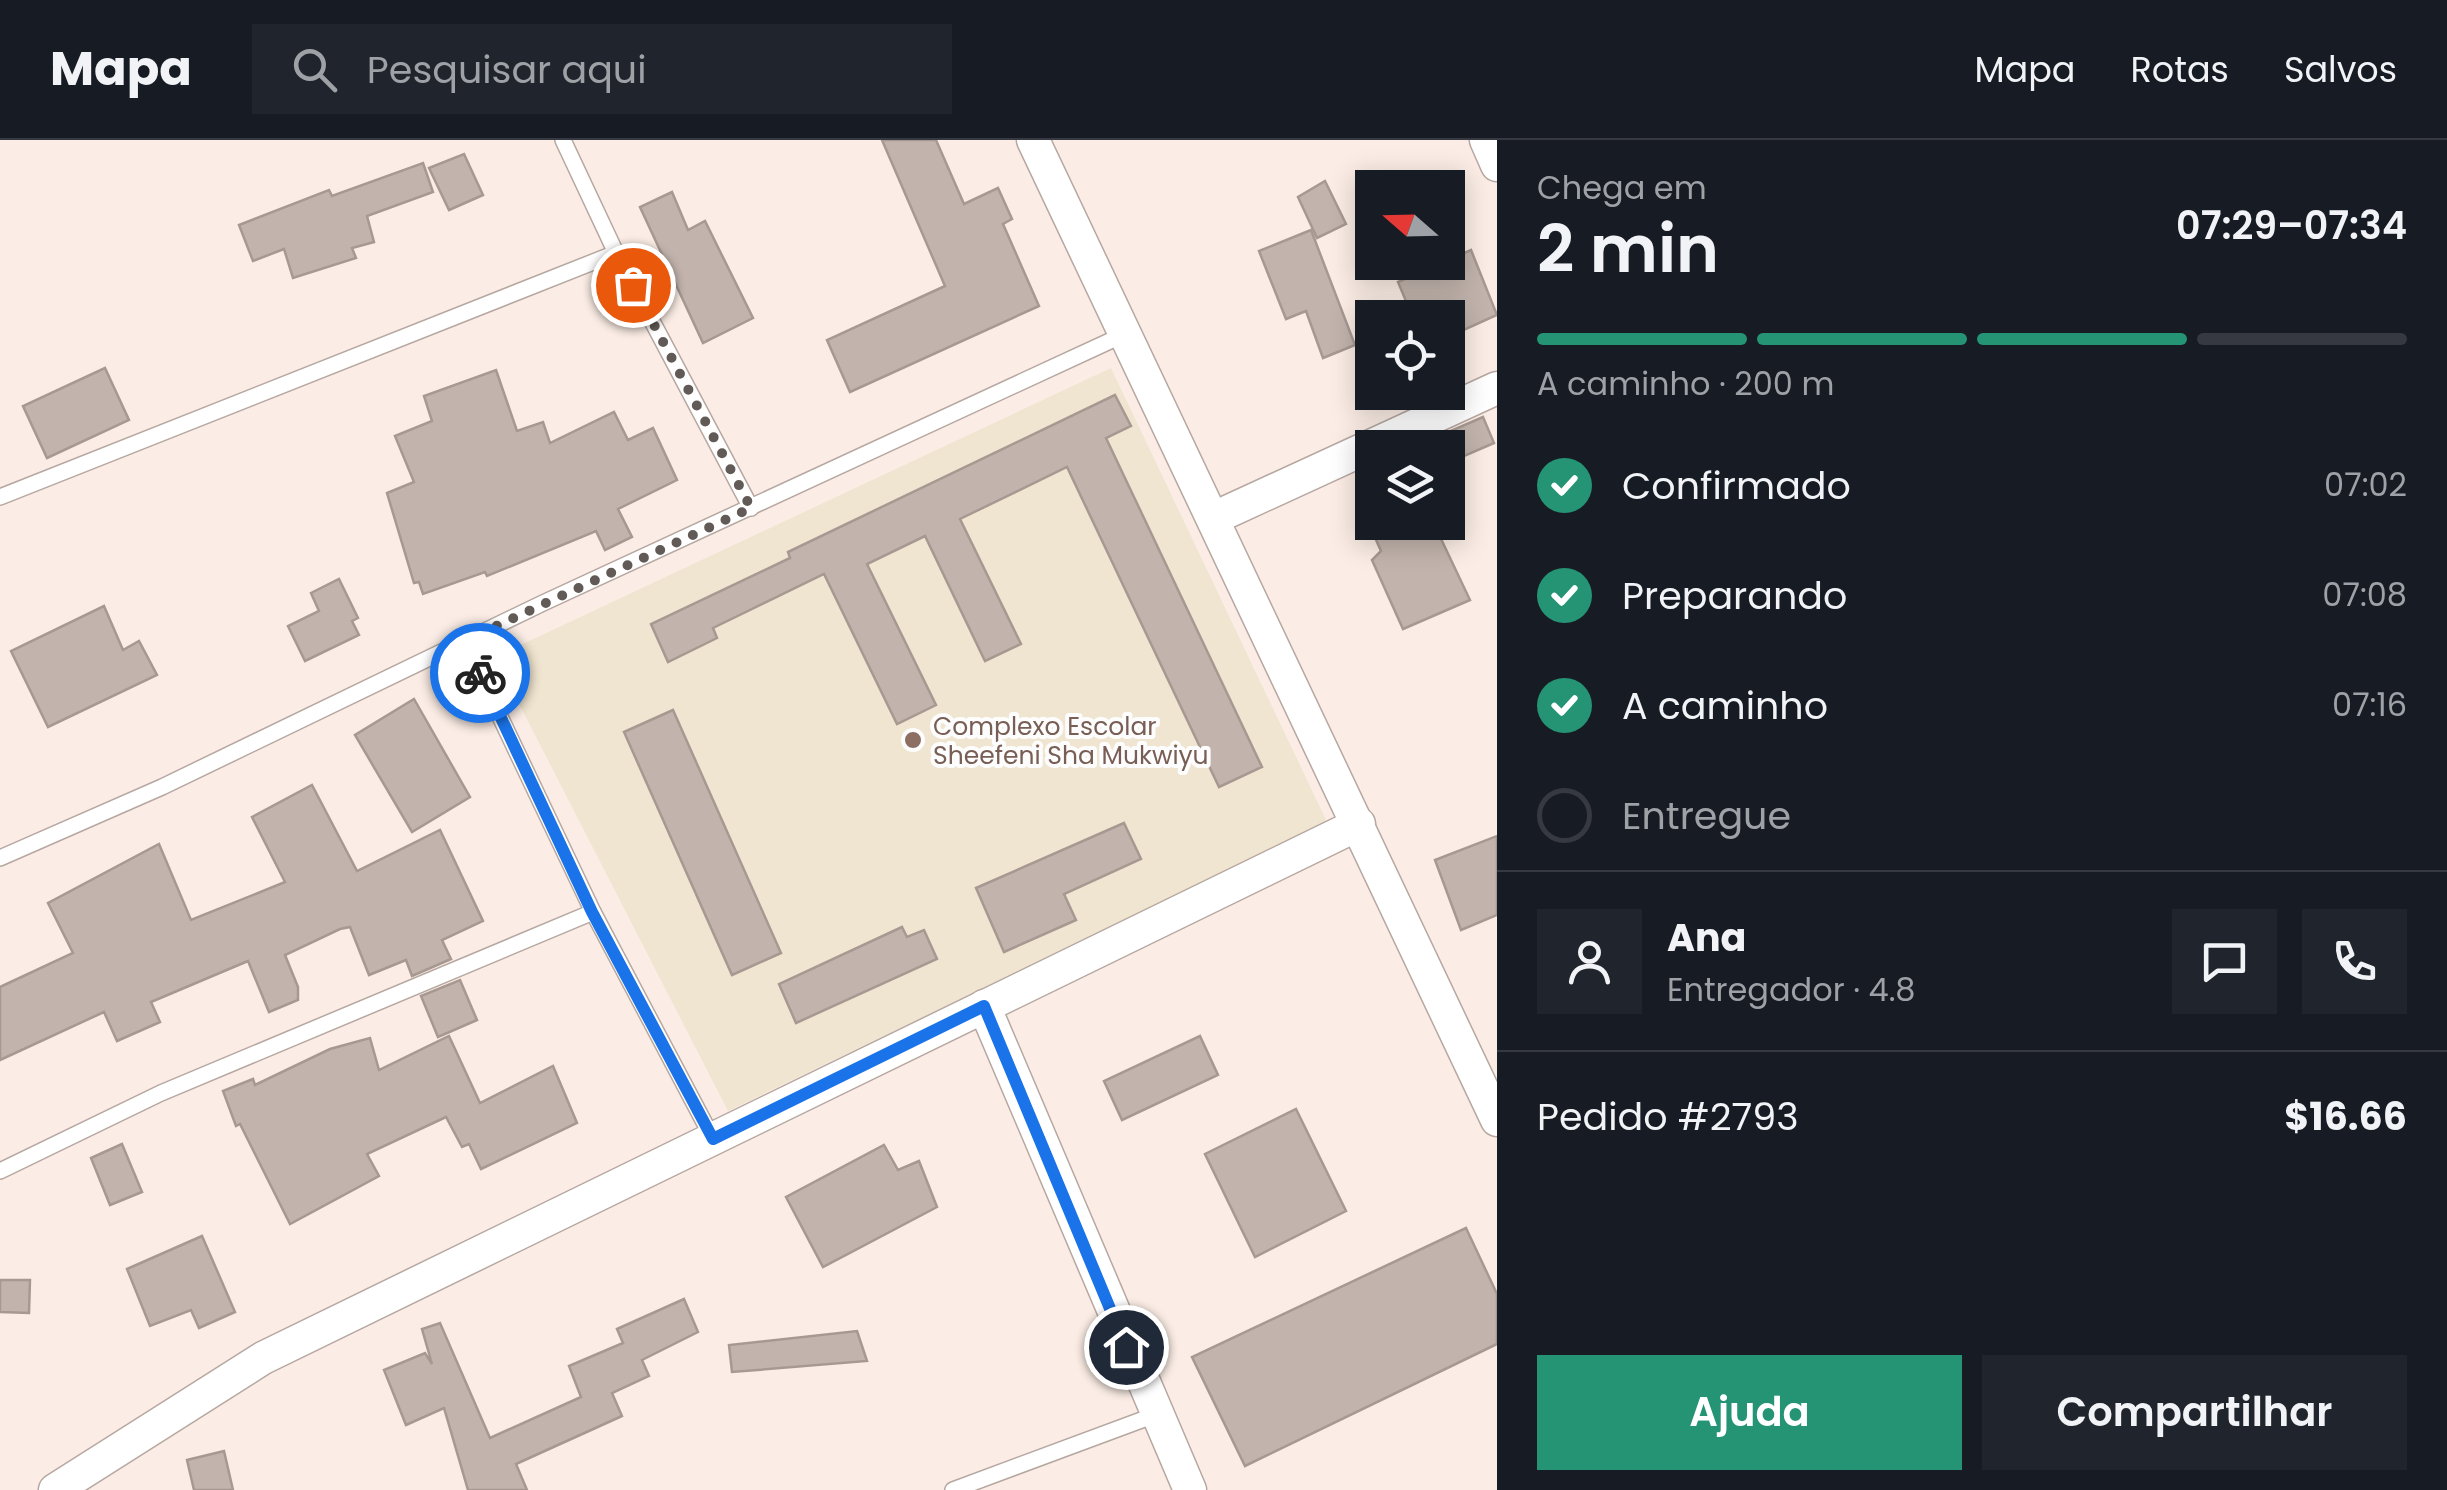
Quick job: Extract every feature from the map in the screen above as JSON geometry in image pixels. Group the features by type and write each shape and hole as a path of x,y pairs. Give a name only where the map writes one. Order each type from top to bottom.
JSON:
{"street":[{"path":"1033,140 1497,1120"},
{"path":"1486,140 1497,165"},
{"path":"1214,518 1497,388"},
{"path":"55,1490 263,1358 1358,824"},
{"path":"984,1006 1155,1416 1190,1490"}],"lane":[{"path":"563,140 616,254 751,508"},
{"path":"0,498 616,254"},
{"path":"0,858 162,787 464,641 1126,334"},
{"path":"464,641 592,912 713,1139"},
{"path":"0,1171 160,1092 592,912"},
{"path":"953,1490 1155,1416"}],"shaded area":[{"name":"Complexo Escolar Sheefeni Sha Mukwiyu","path":"1111,368 1327,822 728,1111 495,657"}],"building":[{"path":"882,140 936,140 964,204 998,188 1012,219 1003,224 1039,306 850,392 827,340 945,286"},
{"path":"464,154 483,195 449,210 429,168"},
{"path":"423,163 433,192 367,216 374,242 352,248 356,258 293,278 284,249 253,261 239,225 329,190 332,196"},
{"path":"1325,181 1346,224 1317,238 1298,197"},
{"path":"672,192 688,230 705,221 753,318 703,343 640,207"},
{"path":"1311,230 1355,345 1323,358 1306,311 1286,319 1259,251"},
{"path":"1471,250 1497,315 1465,329 1465,300 1406,300 1398,282 1465,280 1465,253"},
{"path":"105,368 129,420 47,458 23,406"},
{"path":"496,370 517,431 543,422 550,443 614,412 628,440 653,428 677,480 618,509 632,537 605,550 596,531 487,576 485,572 423,594 419,582 414,583 387,493 414,482 395,436 432,421 424,396"},
{"path":"1115,395 1131,426 1106,438 1262,767 1219,787 1067,467 960,519 1021,644 985,661 925,536 867,564 936,705 897,724 824,574 713,628 717,638 668,662 651,624 790,558 788,552"},
{"path":"1483,417 1494,443 1465,456 1465,430 1453,430"},
{"path":"1376,540 1442,540 1470,600 1403,629 1372,560 1381,551"},
{"path":"339,579 358,618 352,621 359,635 305,661 288,626 319,611 311,593"},
{"path":"104,606 123,650 139,641 157,675 48,727 11,651"},
{"path":"414,699 470,797 412,832 355,735"},
{"path":"673,710 781,953 732,975 624,732"},
{"path":"312,785 357,871 440,830 483,921 442,940 451,959 412,976 406,960 369,975 350,927 340,929 285,955 298,987 298,1000 269,1012 248,961 151,1002 160,1022 117,1041 104,1012 0,1060 0,987 73,953 48,903 159,844 191,920 285,882 252,817"},
{"path":"1124,823 1141,859 1064,894 1076,920 1004,952 976,888"},
{"path":"1497,836 1497,915 1461,930 1435,860"},
{"path":"902,927 907,937 924,930 937,959 796,1023 779,984"},
{"path":"460,980 477,1020 438,1037 421,996"},
{"path":"449,1036 480,1103 553,1066 577,1123 481,1169 469,1144 462,1147 446,1117 367,1154 379,1176 290,1224 240,1124 236,1126 223,1091 253,1079 255,1085 330,1049 370,1038 379,1070"},
{"path":"1200,1036 1218,1075 1122,1120 1104,1081"},
{"path":"1296,1109 1346,1211 1255,1257 1205,1154"},
{"path":"122,1144 142,1192 110,1205 91,1158"},
{"path":"884,1145 898,1170 919,1161 937,1207 823,1267 786,1197"},
{"path":"1466,1228 1497,1294 1497,1344 1245,1466 1192,1357"},
{"path":"202,1236 235,1312 199,1328 191,1310 150,1326 127,1269"},
{"path":"0,1280 30,1280 29,1313 0,1312"},
{"path":"684,1299 698,1332 642,1360 649,1376 612,1393 622,1416 516,1464 527,1490 468,1490 444,1408 406,1425 384,1370 425,1353 432,1364 422,1329 440,1323 490,1438 581,1397 569,1366 623,1343 617,1329"},
{"path":"857,1331 867,1361 732,1372 729,1345"},
{"path":"224,1451 233,1490 194,1490 187,1460"}],"way so far":[{"path":"480,673 464,641 751,508 633,285"}],"place":[{"name":"Complexo Escolar Sheefeni Sha Mukwiyu","path":"913,740"}],"route":[{"path":"480,673 592,912 713,1139 984,1006 1126,1347"}]}
